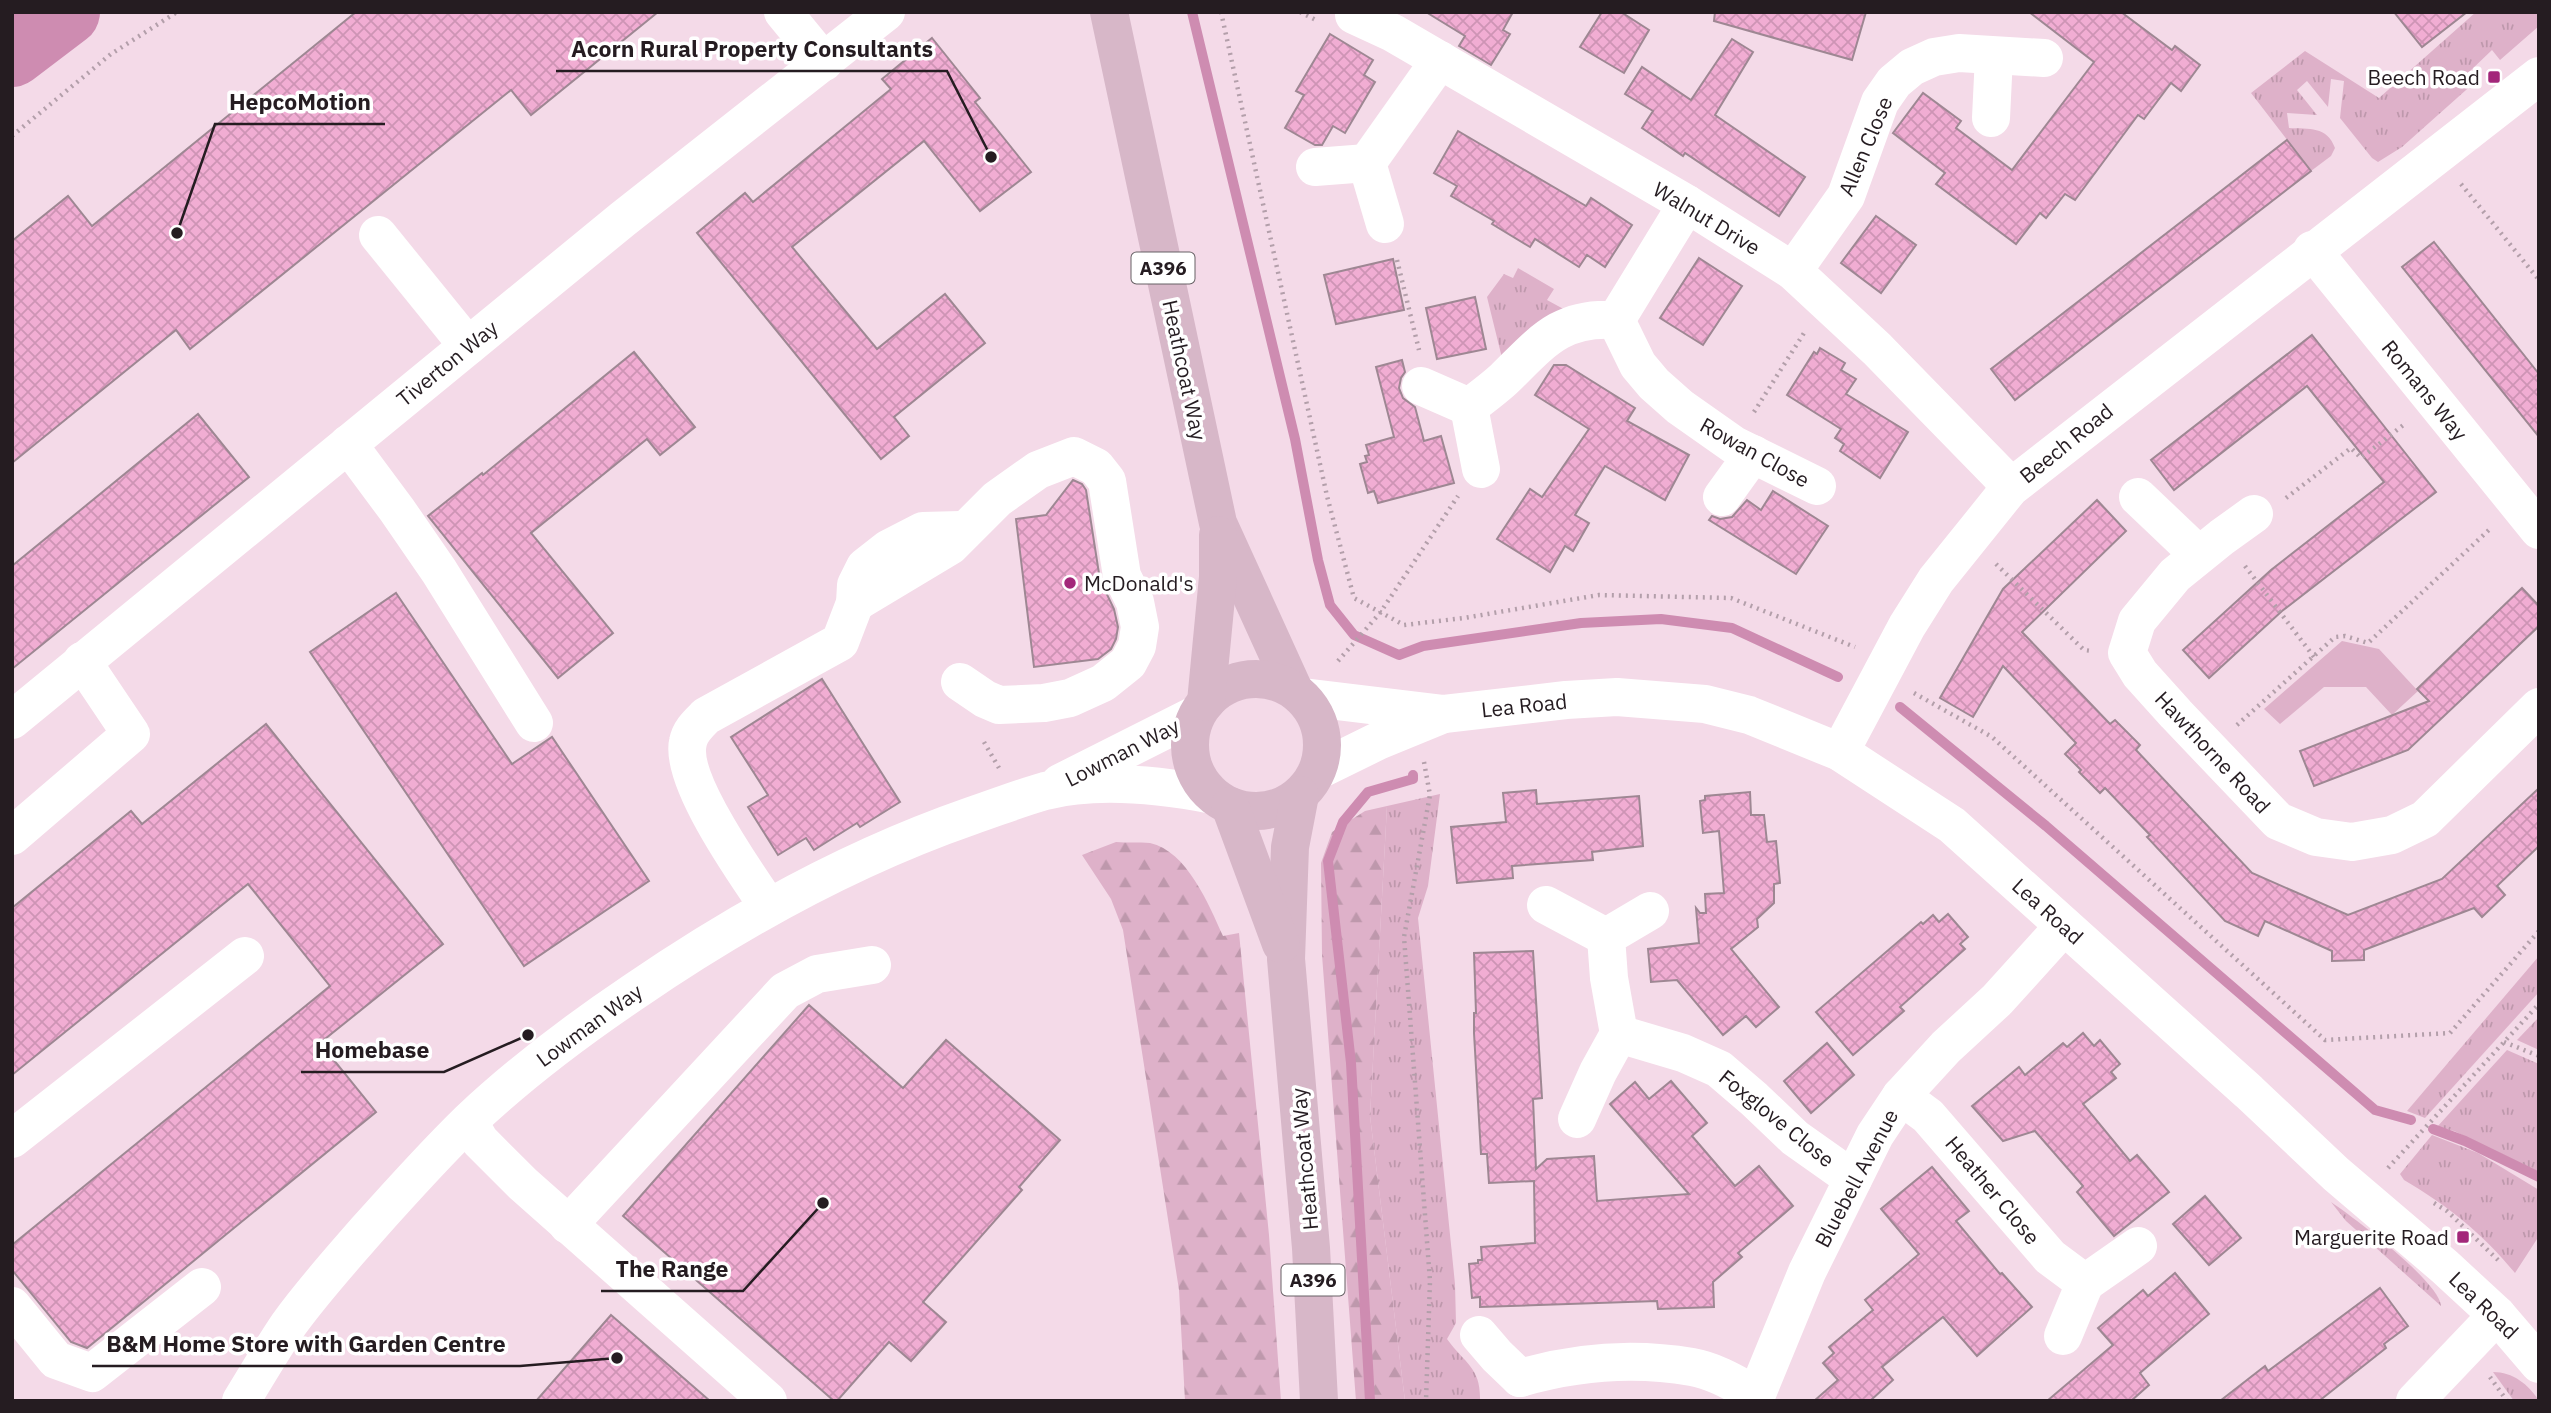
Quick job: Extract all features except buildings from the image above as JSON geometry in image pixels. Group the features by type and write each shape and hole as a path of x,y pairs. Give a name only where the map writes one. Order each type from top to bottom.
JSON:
{"main road":[{"name":"Heathcoat Way","path":"1109,12 1218,523 1218,577 1202,708"},
{"name":"Heathcoat Way","path":"1218,523 1298,694"},
{"path":"1258,678 1277,682 1298,694 1315,713 1322,732 1323,751 1309,783 1284,805 1267,811 1248,811 1221,801 1199,778 1191,757 1190,735 1202,708 1220,689 1238,681 1258,678"},
{"name":"Heathcoat Way","path":"1309,783 1290,848 1286,959 1310,1235 1319,1401"},
{"name":"Heathcoat Way","path":"1221,801 1286,959"}],"street":[{"path":"783,12 824,62"},
{"name":"Tiverton Way","path":"12,720 623,219 886,12"},
{"name":"Walnut Drive","path":"1354,15 1399,22 1440,60 1687,204 1793,271 1832,306 2010,488"},
{"name":"Allen Close","path":"1793,271 1846,195 1880,102 1894,82 1912,67 1934,57 1959,53 2044,58"},
{"path":"1991,118 1994,56"},
{"path":"1367,163 1440,60"},
{"name":"Beech Road","path":"1840,752 1907,626 1936,580 2010,488 2312,250 2539,76"},
{"path":"1315,167 1367,163"},
{"path":"1367,163 1385,224"},
{"path":"1469,407 1549,335 1595,319 1616,320 1687,204"},
{"path":"378,235 468,346"},
{"name":"Romans Way","path":"2312,250 2528,517"},
{"name":"Rowan Close","path":"1616,320 1638,365 1654,384 1703,425 1743,450 1817,486"},
{"path":"1421,386 1469,407"},
{"path":"1469,407 1480,469"},
{"path":"348,444 439,570 534,723"},
{"path":"1722,497 1743,450"},
{"path":"768,906 708,810 688,764 687,744 692,730 706,716 841,642 855,603 950,546 997,499 1038,470 1074,456 1096,467 1107,481 1122,576 1135,602 1140,627 1137,646 1128,663 1103,683 1070,698 1044,703 999,705 960,682"},
{"path":"2138,498 2211,546"},
{"path":"2127,653 2137,621 2175,575 2254,514"},
{"name":"Hawthorne Road","path":"2127,653 2140,674 2278,821 2316,837 2352,842 2392,835 2425,819 2539,707"},
{"path":"12,836 131,734 82,661"},
{"name":"Lea Road","path":"1298,694 1444,714 1617,696 1705,704 1749,715 1840,752 1952,825 2228,1073 2336,1174 2497,1315 2539,1364"},
{"name":"Lowman Way","path":"241,1401 291,1322 395,1199 469,1122 542,1059 607,1010 700,946 768,906 858,862 938,828 1046,791 1202,708"},
{"name":"Lea Road","path":"1309,783 1373,743 1444,714"},
{"name":"Lowman Way","path":"1046,791 1076,786 1164,786 1221,801"},
{"path":"1546,905 1606,937"},
{"path":"1606,937 1650,911"},
{"name":"Bluebell Avenue","path":"1755,1398 1807,1272 1875,1135 1900,1097 1946,1046 1997,1000 2064,926"},
{"path":"1577,1119 1619,1034 1609,978 1606,937"},
{"path":"12,1139 245,956"},
{"path":"568,1225 785,991 817,974 872,965"},
{"name":"Foxglove Close","path":"1619,1034 1683,1053 1718,1069 1795,1138 1853,1179"},
{"name":"Heather Close","path":"1900,1097 1928,1116 2050,1257 2085,1283"},
{"path":"469,1122 480,1140 568,1225 768,1401"},
{"path":"2063,1336 2085,1283 2138,1246"},
{"path":"12,1306 56,1360 92,1373 202,1287"},
{"path":"2414,1401 2497,1315"},
{"path":"1479,1335 1497,1356 1516,1389 1552,1368 1598,1362 1643,1362 1693,1367 1730,1380 1755,1398"}],"path":[{"path":"12,136 111,54 177,12"},
{"path":"1221,12 1327,496 1354,597 1404,625 1464,618 1599,595 1731,598 1856,647 1906,688 1992,737 2325,1040 2450,1033 2539,931"},
{"path":"2436,154 2539,280"},
{"path":"1385,224 1390,229 1423,366 1421,386"},
{"path":"1743,450 1805,331 1832,306"},
{"path":"2254,514 2272,522 2287,510 2284,500 2351,448 2361,458 2435,401"},
{"path":"1349,651 1380,613 1468,479 1480,469"},
{"path":"2210,749 2335,637 2345,636 2368,643 2474,542 2528,517"},
{"path":"1968,537 2084,650 2127,653"},
{"path":"2211,546 2314,657"},
{"path":"1422,752 1430,795 1404,937 1430,1280 1426,1401"},
{"path":"2385,1171 2539,1004"},
{"path":"2504,1042 2539,1056"}],"green space":[{"path":"24,12 48,12 12,40 12,20"},
{"path":"2476,12 2539,12 2539,26 2500,60 2492,50 2468,73 2475,82 2402,147 2378,162 2340,118 2344,81 2331,79 2328,107 2307,81 2297,90 2317,115 2287,113 2289,128 2322,132 2335,148 2331,156 2311,171 2251,93 2305,51 2379,98"},
{"path":"1518,268 1554,289 1547,300 1569,312 1502,358 1487,297 1504,274 1513,278"},
{"path":"2342,641 2379,649 2418,691 2392,715 2366,687 2324,687 2280,724 2264,709"},
{"path":"1440,794 1428,886 1418,918 1455,1284 1456,1323 1447,1339 1475,1373 1480,1401 1405,1401 1370,1116 1387,806"},
{"path":"1387,806 1370,1116 1405,1401 1356,1401 1322,955 1321,863 1332,832 1365,811"},
{"path":"1116,842 1150,843 1163,848 1186,868 1195,881 1223,936 1239,933 1269,1235 1281,1401 1185,1401 1179,1290 1123,930 1111,899 1082,855"},
{"path":"2539,956 2539,992 2425,1118 2407,1111"},
{"path":"2539,1017 2539,1050 2517,1040"},
{"path":"2507,1050 2539,1064 2539,1172 2454,1131 2437,1127"},
{"path":"2432,1135 2478,1153 2539,1190 2539,1236 2515,1273 2464,1221 2404,1180 2400,1174"},
{"path":"2331,1202 2411,1266 2437,1295 2441,1306 2346,1221"},
{"path":"2493,1372 2507,1374 2519,1380 2539,1401 2514,1401"}],"waterway":[{"path":"12,53 66,12"},
{"path":"1192,12 1295,439 1318,560 1330,605 1354,635 1399,655 1423,646 1581,623 1661,619 1732,628 1838,677"},
{"path":"1900,707 2046,826 2375,1110 2411,1120"},
{"path":"1370,1401 1351,1063 1328,861 1343,822 1368,792 1413,779 1413,775"},
{"path":"2433,1129 2465,1141 2539,1177"}],"place":[{"name":"Beech Road","path":"2494,77"},
{"name":"Acorn Rural Property Consultants","path":"991,157"},
{"name":"HepcoMotion","path":"177,233"},
{"name":"McDonald's","path":"1070,583"},
{"name":"Homebase","path":"528,1035"},
{"name":"The Range","path":"823,1203"},
{"name":"Marguerite Road","path":"2463,1237"},
{"name":"B&M Home Store with Garden Centre","path":"617,1358"}]}
